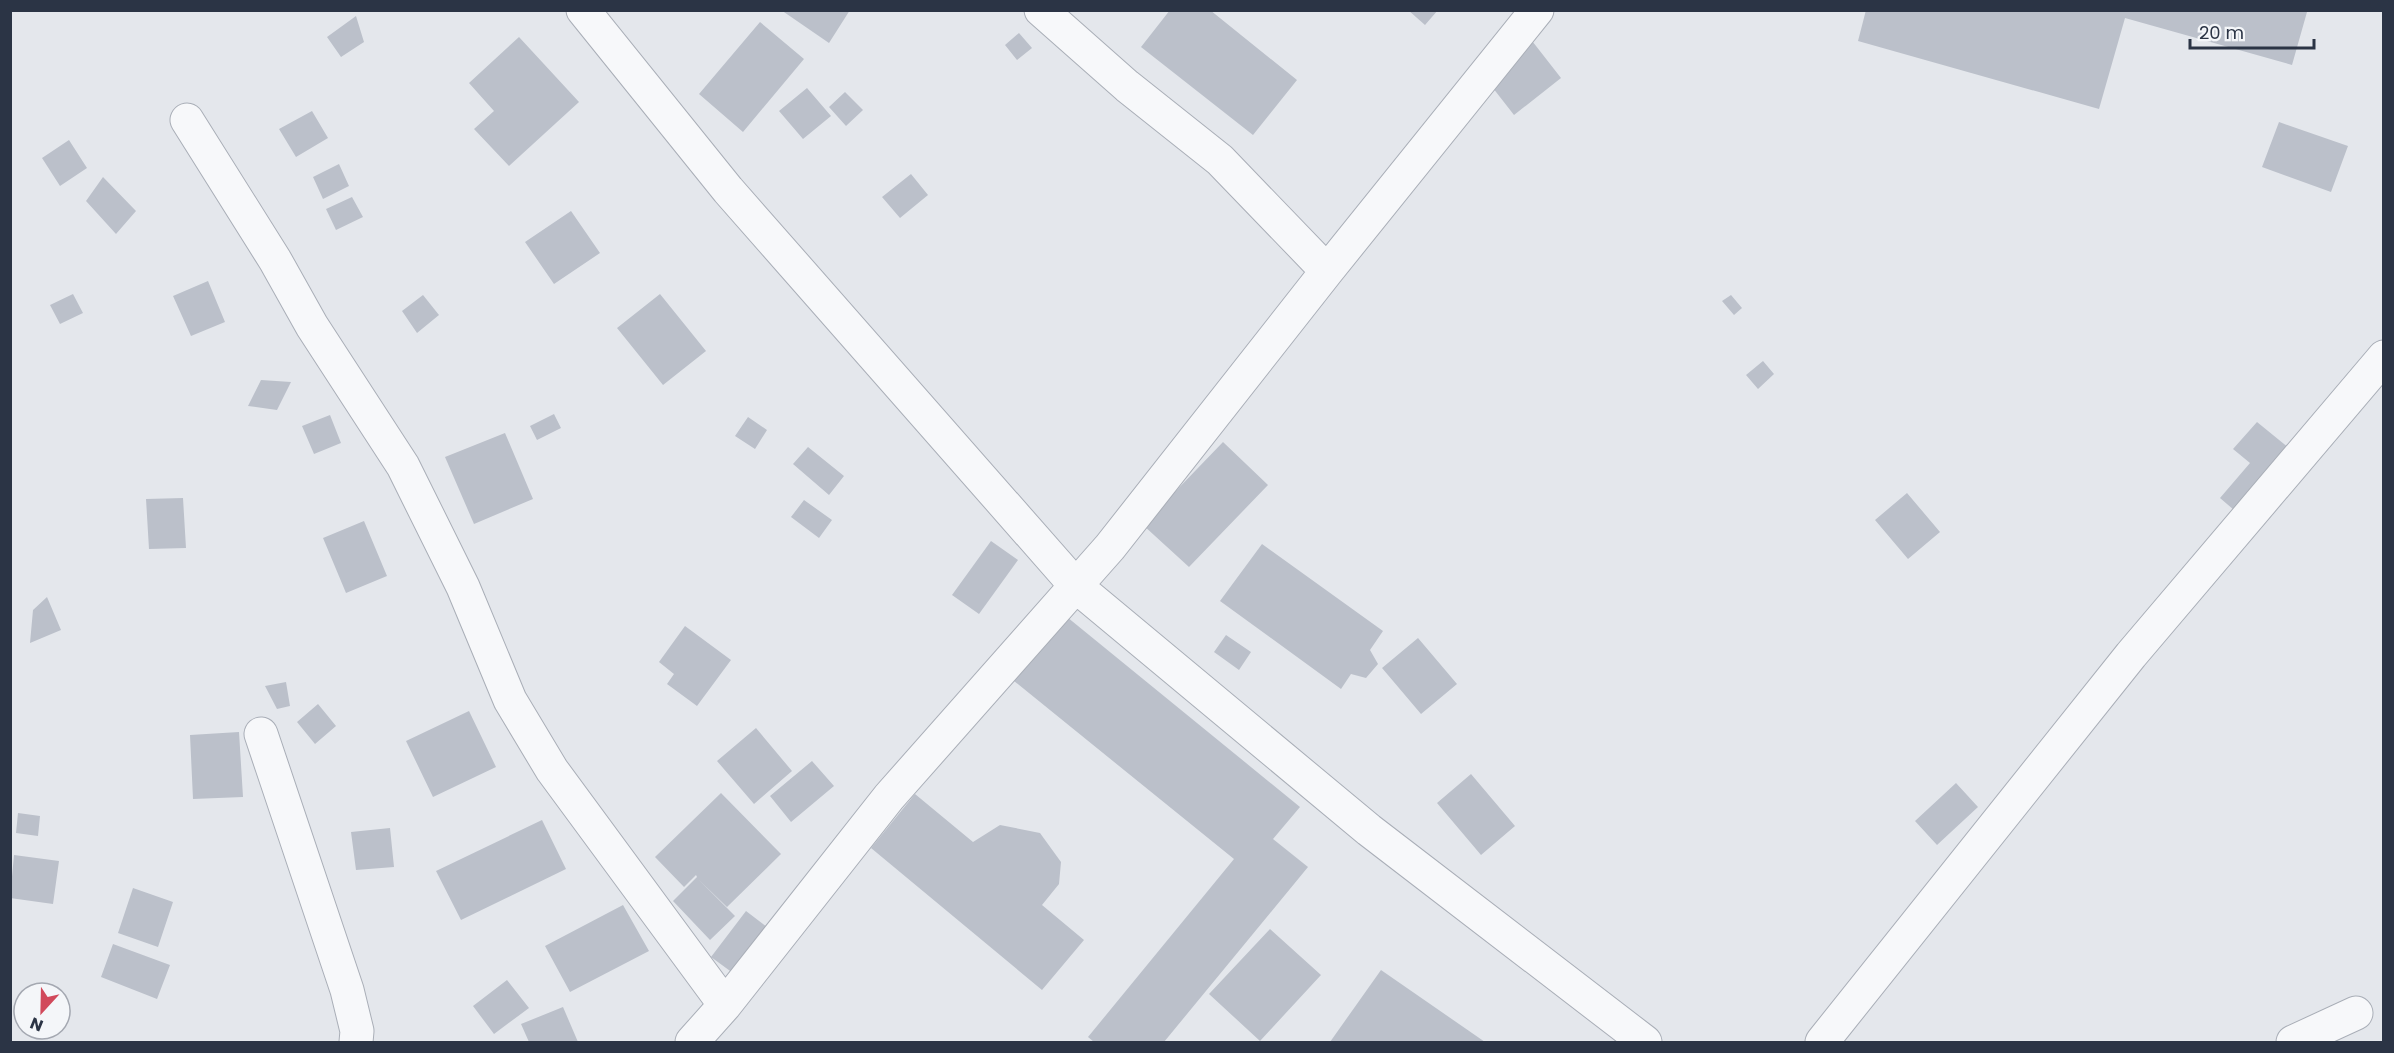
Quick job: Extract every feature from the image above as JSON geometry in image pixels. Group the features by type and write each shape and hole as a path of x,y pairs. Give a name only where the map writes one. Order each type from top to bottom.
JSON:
{"street":[{"path":"583,10 728,190 1077,587 1369,830 1645,1042"},
{"path":"1041,10 1127,86 1220,160 1327,271"},
{"path":"692,1042 725,1005 889,797 1077,587 1537,10"},
{"path":"188,120 275,260 312,326 403,466 463,587 510,700 552,771 725,1005"},
{"path":"1822,1042 2131,655 2384,357"},
{"path":"261,735 347,990 357,1031 356,1042"},
{"path":"2293,1042 2356,1013"}],"building":[{"path":"781,10 850,10 829,43"},
{"path":"1170,10 1210,10 1297,80 1253,135 1141,47"},
{"path":"1408,10 1438,10 1425,25"},
{"path":"1866,10 2301,10 2307,12 2292,65 2125,18 2099,109 1858,41"},
{"path":"356,16 364,42 341,57 327,37"},
{"path":"760,22 804,59 743,132 699,94"},
{"path":"1019,33 1032,48 1017,60 1005,45"},
{"path":"519,37 579,102 509,166 474,129 494,111 469,83"},
{"path":"1529,37 1561,78 1514,115 1482,74"},
{"path":"807,88 831,116 803,139 779,111"},
{"path":"845,92 863,110 846,126 829,107"},
{"path":"312,111 328,138 296,157 279,129"},
{"path":"2279,122 2348,146 2331,192 2262,167"},
{"path":"69,140 87,168 60,186 42,158"},
{"path":"339,164 349,186 323,199 313,177"},
{"path":"911,174 928,195 900,218 882,197"},
{"path":"103,177 136,211 116,234 86,201"},
{"path":"352,197 363,217 336,230 326,209"},
{"path":"571,211 600,253 554,284 525,242"},
{"path":"208,281 225,322 191,336 173,296"},
{"path":"73,294 83,313 60,324 50,305"},
{"path":"660,294 706,351 663,385 617,328"},
{"path":"423,295 439,315 417,333 402,311"},
{"path":"1731,295 1742,308 1734,315 1722,301"},
{"path":"1763,361 1774,374 1758,389 1746,375"},
{"path":"261,380 291,382 277,410 248,406"},
{"path":"554,414 561,428 537,440 530,426"},
{"path":"330,415 341,443 314,454 302,426"},
{"path":"748,417 767,430 755,449 735,436"},
{"path":"2257,422 2295,453 2241,516 2220,498 2250,463 2233,449"},
{"path":"505,433 533,499 474,524 445,457"},
{"path":"1223,442 1268,485 1189,567 1143,525"},
{"path":"808,447 844,476 829,495 793,464"},
{"path":"1907,493 1940,532 1908,559 1875,520"},
{"path":"183,498 186,548 149,549 146,499"},
{"path":"804,500 832,520 819,538 791,517"},
{"path":"364,521 387,576 346,593 323,538"},
{"path":"991,541 1018,560 979,614 952,595"},
{"path":"1262,544 1383,631 1370,650 1378,664 1366,678 1351,674 1341,689 1220,601"},
{"path":"47,597 61,630 30,643 33,610"},
{"path":"1067,617 1300,807 1273,839 1308,867 1164,1042 1094,1042 1088,1037 1234,859 1014,681"},
{"path":"685,626 731,660 697,706 667,684 674,674 659,662"},
{"path":"1226,635 1251,652 1239,670 1214,652"},
{"path":"1418,638 1457,684 1421,714 1382,668"},
{"path":"286,682 290,706 277,709 265,686"},
{"path":"318,704 336,726 315,744 297,722"},
{"path":"469,711 496,767 433,797 406,741"},
{"path":"756,728 792,771 754,804 717,761"},
{"path":"239,732 243,797 193,799 190,735"},
{"path":"812,761 834,786 791,822 770,796"},
{"path":"1471,774 1515,826 1481,855 1437,803"},
{"path":"1956,783 1978,807 1937,845 1915,821"},
{"path":"721,793 781,854 727,907 699,880 735,916 710,940 673,901 697,877 696,875 684,887 655,857"},
{"path":"915,794 973,842 1000,825 1040,833 1061,862 1059,884 1042,905 1084,940 1042,990 871,848"},
{"path":"18,813 40,816 38,836 16,833"},
{"path":"542,820 566,869 461,920 436,871"},
{"path":"390,828 394,867 356,870 351,832"},
{"path":"14,855 59,861 53,904 10,898"},
{"path":"133,888 173,902 158,947 118,933"},
{"path":"623,905 649,951 570,992 545,946"},
{"path":"746,911 771,930 737,976 711,957"},
{"path":"1270,929 1321,975 1260,1041 1209,994"},
{"path":"113,944 170,965 157,999 101,977"},
{"path":"1381,970 1485,1042 1330,1042"},
{"path":"507,980 529,1008 494,1034 473,1006"},
{"path":"563,1007 578,1042 529,1042 521,1024"}]}
